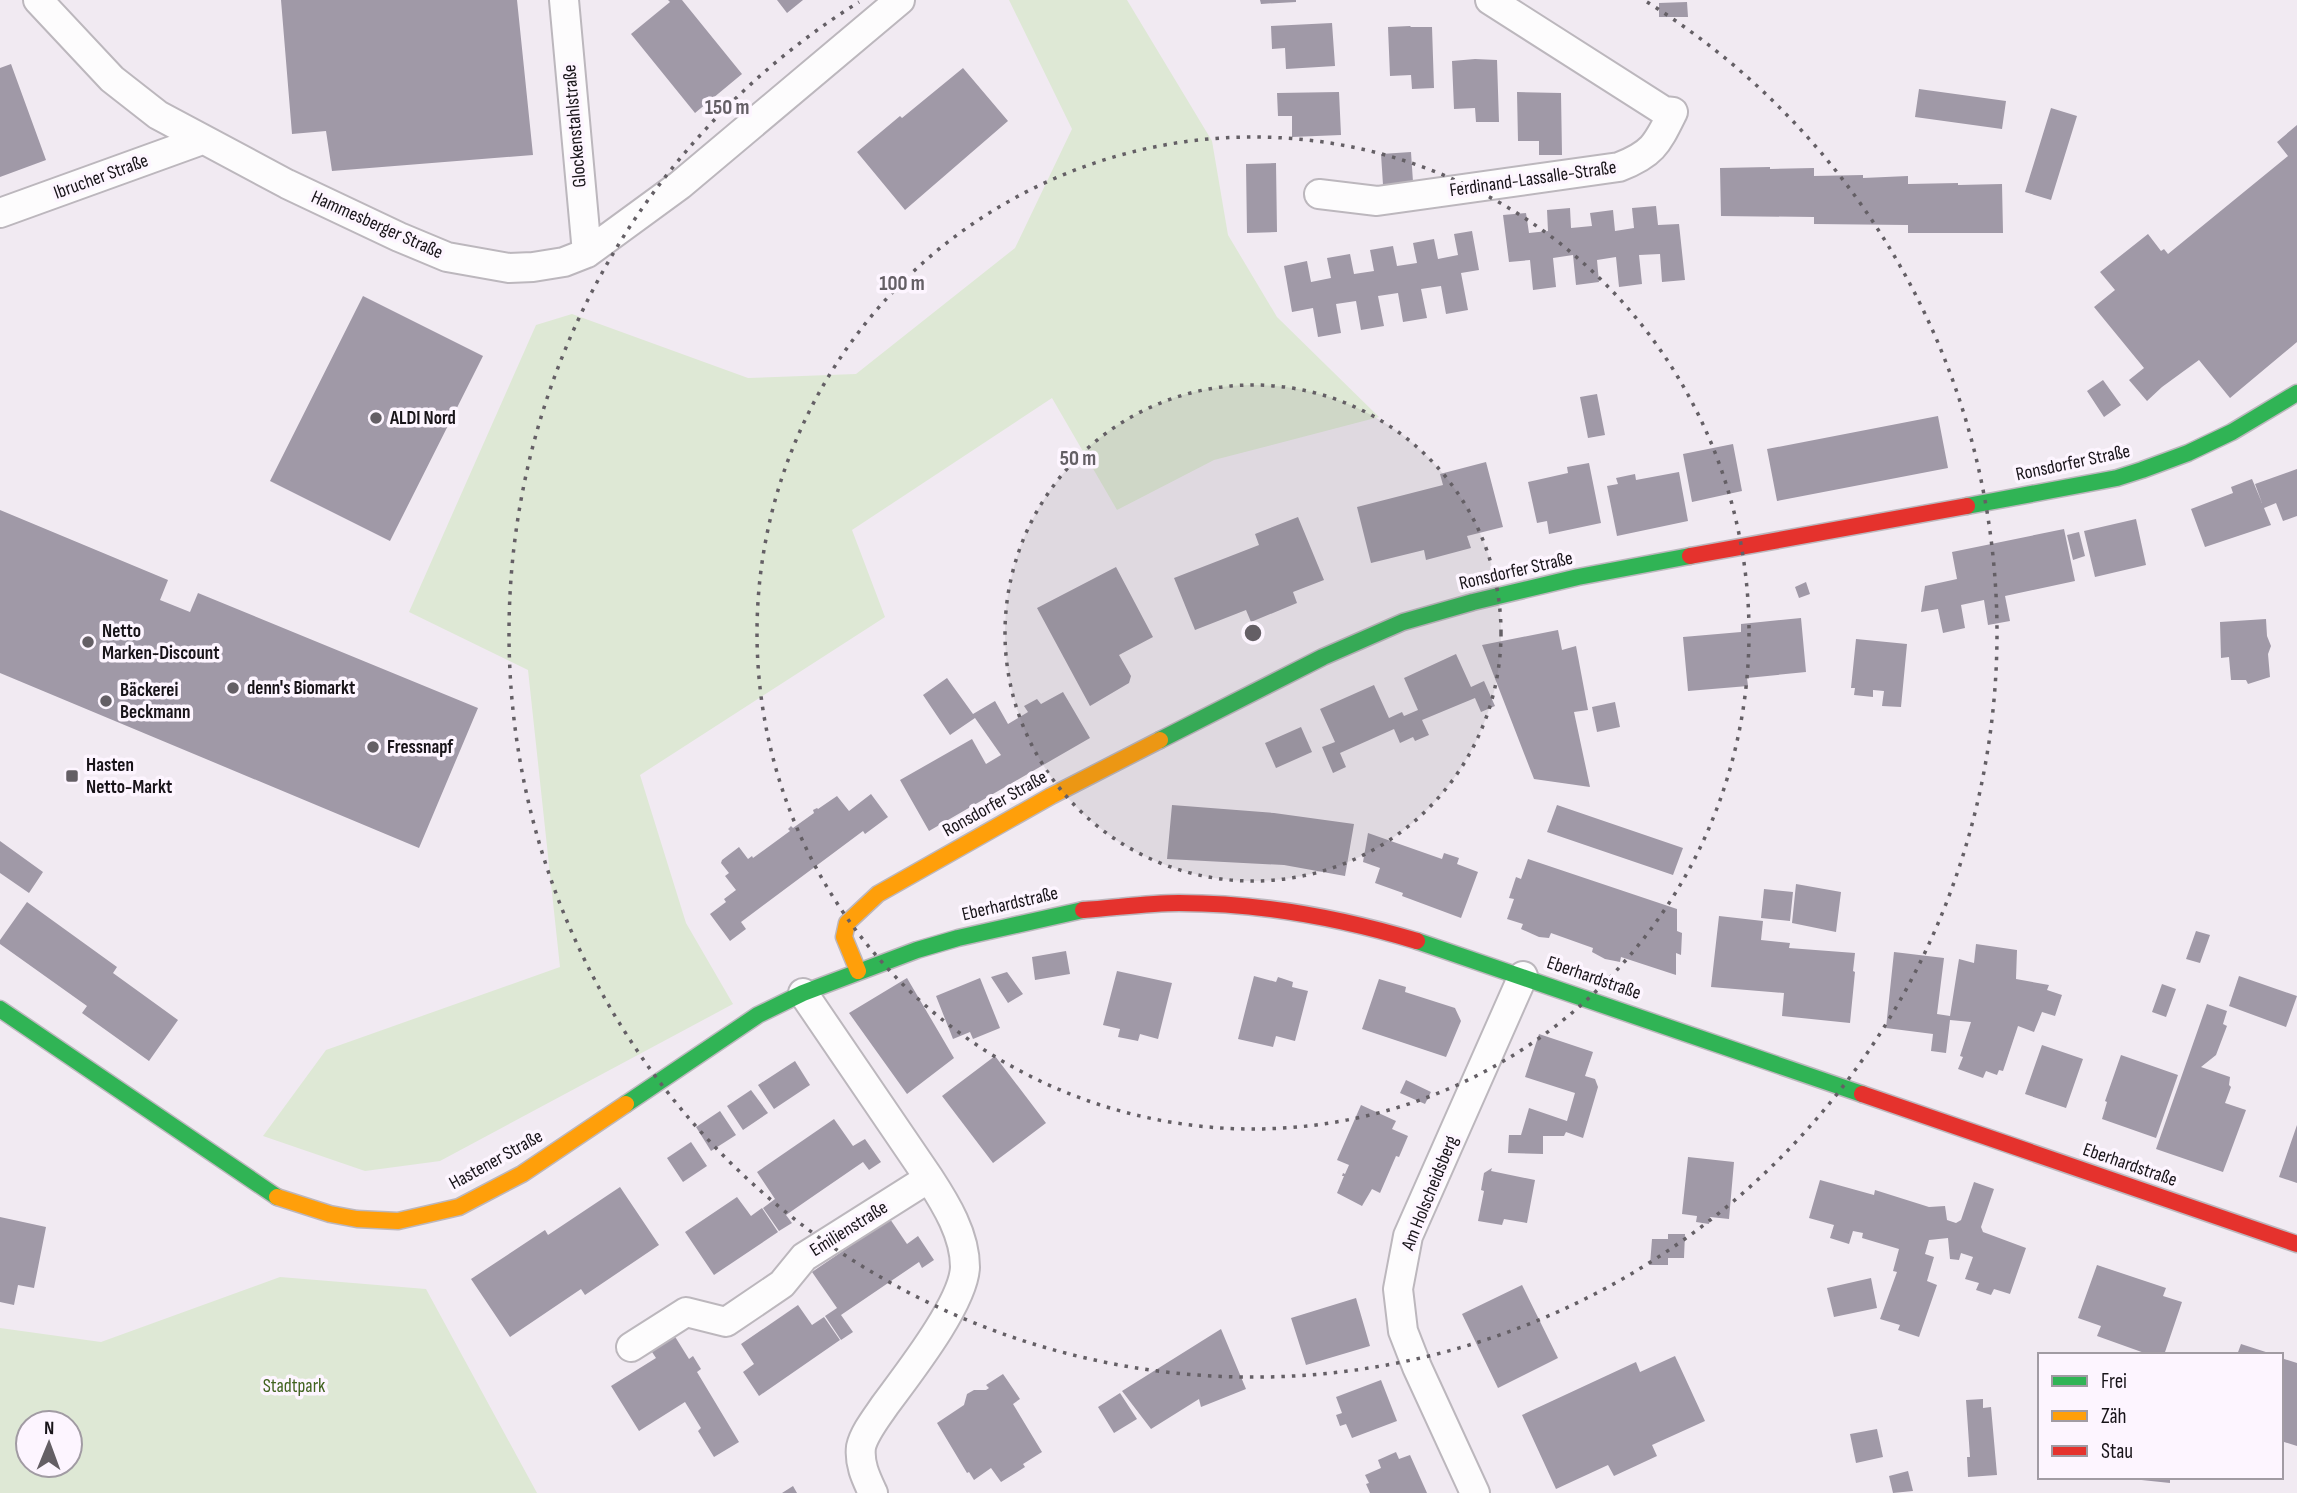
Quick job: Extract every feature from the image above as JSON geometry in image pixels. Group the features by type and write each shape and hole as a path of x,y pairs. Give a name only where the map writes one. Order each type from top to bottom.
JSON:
{"main road":[{"name":"Ronsdorfer Straße","path":"858,971 844,937 847,923 878,894 1051,796 1323,657 1403,622 1473,601 1578,577 2117,478 2166,463 2205,446 2261,418 2297,393"},
{"name":"Eberhardstraße","path":"858,971 958,938 1073,911 1178,903 1228,905 1297,913 1375,928 1523,976 2297,1244"},
{"name":"Hastener Straße","path":"0,1009 174,1125 272,1195 330,1214 357,1219 398,1221 458,1207 522,1174 758,1015 858,971"}],"street":[{"name":"Hammesberger Straße","path":"38,0 112,79 158,115 287,184 399,237 447,257 509,268 564,262 587,253 680,185 900,0"},
{"name":"Glockenstahlstraße","path":"564,0 587,253"},
{"name":"Ferdinand-Lassalle-Straße","path":"1319,194 1377,201 1619,167 1639,159 1657,145 1673,113 1664,111 1490,0"},
{"name":"Ibrucher Straße","path":"0,213 202,140"},
{"name":"Am Holscheidsberg","path":"1475,1493 1416,1367 1403,1331 1398,1289 1408,1237 1523,976"},
{"path":"803,993 929,1178 947,1208 963,1247 965,1269 943,1322 873,1423 861,1445 862,1467 873,1493"},
{"name":"Emilienstraße","path":"631,1347 686,1312 726,1322 782,1284 804,1257 929,1178"}],"green space":[{"path":"1009,0 1127,0 1212,141 1228,235 1277,317 1379,417 1214,460 1117,510 1052,398 852,530 885,617 640,775 686,923 733,1004 440,1161 365,1171 263,1136 326,1050 560,967 528,670 409,612 536,325 572,314 748,378 856,374 1015,248 1072,129"},
{"name":"Stadtpark","path":"280,1277 426,1289 537,1493 0,1493 0,1328 101,1342"}],"building":[{"path":"281,0 517,0 533,155 332,171 326,131 292,134"},
{"path":"668,0 682,0 742,74 695,113 631,34 670,2"},
{"path":"777,0 803,0 787,13"},
{"path":"1260,0 1296,0 1296,2 1261,4"},
{"path":"1687,2 1688,17 1659,17 1659,3"},
{"path":"1332,23 1335,66 1286,69 1285,48 1272,49 1271,26"},
{"path":"1388,27 1432,27 1434,88 1412,89 1411,75 1390,76"},
{"path":"1497,60 1499,122 1476,122 1475,108 1454,109 1452,61"},
{"path":"11,64 46,160 0,177 0,68"},
{"path":"963,68 1008,121 905,210 857,152"},
{"path":"1919,89 2006,101 2002,129 1915,117"},
{"path":"1339,92 1341,135 1292,137 1292,116 1278,116 1277,93"},
{"path":"1517,92 1561,93 1562,155 1539,155 1539,141 1518,141"},
{"path":"2051,108 2077,116 2051,200 2025,192"},
{"path":"2297,125 2297,342 2230,398 2199,360 2147,401 2129,380 2144,368 2094,307 2115,290 2100,272 2148,234 2161,251 2164,249 2168,254 2288,156 2277,142"},
{"path":"1411,152 1413,182 1383,185 1381,154"},
{"path":"1276,163 1277,232 1247,233 1246,164"},
{"path":"1720,168 1814,168 1814,176 1908,176 1908,184 2002,184 2003,233 1908,233 1908,225 1814,224 1814,217 1721,216"},
{"path":"1656,206 1658,225 1679,224 1685,280 1662,282 1660,254 1639,255 1642,284 1619,287 1616,257 1597,260 1599,282 1576,285 1573,255 1553,258 1556,287 1533,290 1530,260 1509,262 1503,215 1526,213 1529,233 1548,231 1547,210 1570,208 1571,228 1592,226 1590,213 1613,210 1615,231 1634,228 1632,208"},
{"path":"1472,231 1479,270 1461,273 1468,310 1446,314 1441,286 1421,289 1427,318 1403,322 1398,293 1378,296 1384,326 1361,330 1356,301 1336,304 1341,333 1318,337 1313,308 1292,312 1284,266 1307,261 1311,282 1331,278 1327,258 1350,254 1354,274 1374,271 1370,250 1393,246 1397,266 1417,263 1413,243 1434,239 1438,259 1458,255 1454,234"},
{"name":"ALDI Nord","path":"363,296 483,356 390,541 270,481"},
{"path":"2103,380 2121,405 2104,417 2087,391"},
{"path":"1597,394 1605,435 1588,438 1580,397"},
{"path":"1938,416 1948,468 1777,501 1767,449"},
{"path":"1733,444 1742,491 1692,502 1683,454"},
{"path":"1486,462 1503,527 1467,536 1471,548 1426,560 1424,550 1371,563 1357,507 1443,485 1440,474"},
{"path":"1589,463 1601,523 1549,534 1547,521 1537,523 1528,482 1568,473 1567,467"},
{"path":"2297,469 2297,516 2283,521 2276,503 2264,508 2271,525 2205,547 2191,509 2233,493 2231,487 2252,479 2262,503 2255,484"},
{"path":"1679,472 1688,521 1617,536 1607,486 1618,484 1616,478 1635,474 1636,480"},
{"path":"0,510 168,580 160,600 190,612 198,593 478,708 419,848 0,673"},
{"path":"1298,517 1324,580 1293,592 1297,603 1251,622 1246,610 1195,630 1174,578 1259,545 1255,534"},
{"path":"2136,519 2146,565 2095,577 2084,531"},
{"path":"2064,529 2075,581 2005,596 2010,621 1988,625 1984,600 1961,605 1965,628 1943,633 1938,609 1921,612 1925,586 1957,579 1952,552"},
{"path":"2079,532 2085,556 2073,560 2067,535"},
{"path":"1116,567 1153,637 1119,655 1131,676 1129,683 1090,706 1037,608"},
{"path":"1806,582 1810,594 1799,598 1795,587"},
{"path":"1801,618 1806,672 1747,678 1748,686 1688,691 1683,637 1741,632 1741,624"},
{"path":"2266,619 2267,636 2271,646 2268,654 2270,677 2248,684 2246,680 2231,680 2229,657 2221,658 2220,622"},
{"path":"1558,630 1562,650 1576,646 1588,710 1574,712 1590,787 1534,779 1482,645"},
{"path":"1856,639 1907,644 1901,707 1882,706 1884,691 1873,690 1873,697 1854,695 1855,688 1851,688"},
{"path":"1456,654 1471,687 1484,681 1495,706 1481,712 1475,698 1422,720 1429,735 1415,741 1413,737 1400,743 1394,729 1340,753 1346,767 1333,773 1322,747 1335,742 1320,709 1374,685 1389,718 1402,712 1404,716 1418,710 1404,678"},
{"path":"947,678 973,714 995,701 1008,724 1028,712 1024,706 1037,699 1041,704 1063,692 1090,738 929,831 900,780 972,739 986,764 1001,755 975,718 950,735 923,695"},
{"path":"1615,702 1620,727 1597,732 1592,707"},
{"path":"1301,727 1312,752 1276,768 1265,743"},
{"path":"871,794 888,817 865,834 863,831 741,922 746,929 730,941 710,914 736,890 725,876 729,873 721,863 722,860 739,847 748,859 752,856 753,858 790,831 788,829 791,826 793,828 814,813 813,810 837,796 849,811"},
{"path":"1172,805 1274,813 1354,824 1345,876 1284,865 1167,859"},
{"path":"1557,805 1683,848 1673,875 1547,832"},
{"path":"1368,833 1442,859 1444,853 1459,858 1457,864 1478,872 1461,918 1375,883 1380,868 1363,862"},
{"path":"0,841 43,872 29,893 0,873"},
{"path":"1528,859 1677,909 1677,931 1682,933 1681,955 1676,953 1676,975 1621,957 1620,962 1605,959 1592,952 1593,948 1551,933 1549,938 1539,937 1521,929 1523,924 1507,919 1514,899 1509,898 1516,877 1521,879"},
{"path":"1796,884 1841,892 1836,932 1792,923"},
{"path":"1764,889 1793,892 1790,921 1761,918"},
{"path":"27,902 117,967 113,973 178,1020 149,1061 82,1013 87,1006 0,944 0,940"},
{"path":"1719,916 1763,921 1761,940 1790,943 1789,948 1855,953 1850,1023 1782,1016 1784,993 1711,987"},
{"path":"2196,931 2210,935 2200,963 2186,959"},
{"path":"1976,944 2017,950 2016,979 2049,985 2047,990 2062,995 2055,1016 2042,1012 2034,1032 2018,1026 2003,1071 1999,1070 1997,1075 1986,1071 1983,1078 1958,1069 1971,1022 1950,1020 1946,1053 1931,1051 1933,1034 1886,1028 1894,952 1944,958 1937,1014 1950,1016 1959,959 1974,963"},
{"path":"1066,951 1070,974 1035,980 1032,957"},
{"path":"1117,971 1172,983 1158,1039 1140,1034 1138,1041 1118,1037 1120,1029 1103,1025"},
{"path":"1007,972 1023,994 1008,1003 991,977"},
{"path":"1254,976 1276,982 1278,977 1293,982 1292,987 1308,991 1295,1041 1276,1036 1273,1047 1238,1039"},
{"path":"2239,976 2297,996 2286,1027 2229,1006"},
{"path":"907,978 954,1058 907,1094 849,1013"},
{"path":"980,978 1000,1028 973,1039 970,1032 953,1039 936,996"},
{"path":"1379,979 1406,987 1405,992 1455,1008 1461,1021 1446,1057 1362,1029"},
{"path":"2162,984 2176,989 2166,1017 2152,1012"},
{"path":"2207,1004 2227,1011 2223,1024 2227,1026 2216,1055 2201,1067 2230,1077 2231,1087 2225,1103 2246,1110 2223,1172 2156,1149"},
{"path":"1539,1034 1593,1052 1585,1076 1595,1079 1598,1087 1583,1138 1566,1132 1564,1136 1543,1136 1543,1154 1508,1153 1509,1135 1521,1135 1529,1108 1567,1121 1575,1093 1525,1077"},
{"path":"2042,1045 2083,1059 2066,1108 2025,1094"},
{"path":"2121,1055 2178,1075 2156,1138 2102,1119 2107,1102 2105,1101"},
{"path":"995,1056 1046,1123 993,1163 942,1096"},
{"path":"795,1061 810,1085 774,1109 758,1085"},
{"path":"1406,1080 1431,1092 1425,1104 1400,1093"},
{"path":"751,1090 768,1113 743,1130 727,1106"},
{"path":"1361,1105 1396,1121 1392,1129 1408,1136 1380,1193 1372,1189 1362,1206 1337,1193 1343,1173 1345,1174 1349,1165 1337,1160"},
{"path":"720,1111 736,1135 711,1151 696,1127"},
{"path":"834,1119 853,1146 865,1139 881,1162 869,1170 863,1162 786,1215 792,1223 779,1231 763,1208 775,1199 757,1172"},
{"path":"2297,1125 2297,1183 2279,1177"},
{"path":"691,1142 707,1166 683,1182 667,1158"},
{"path":"1688,1157 1734,1162 1729,1219 1710,1217 1709,1224 1696,1222 1697,1216 1682,1214"},
{"path":"1492,1168 1491,1171 1535,1180 1527,1223 1504,1219 1502,1225 1478,1221 1484,1191 1481,1190 1484,1173"},
{"path":"1820,1180 1874,1195 1875,1190 1929,1207 1945,1206 1947,1220 1956,1223 1961,1220 1974,1182 1994,1189 1981,1227 1983,1232 2026,1248 2010,1294 1994,1289 1991,1295 1976,1290 1979,1283 1965,1279 1973,1257 1961,1253 1959,1260 1950,1259 1948,1238 1929,1240 1925,1254 1934,1257 1927,1281 1937,1285 1919,1337 1898,1330 1900,1325 1880,1319 1897,1272 1893,1271 1899,1249 1862,1238 1863,1233 1853,1231 1849,1244 1830,1238 1834,1225 1809,1218"},
{"path":"620,1187 659,1245 585,1295 581,1289 510,1337 471,1279 545,1230 548,1235"},
{"path":"737,1197 751,1216 762,1208 778,1232 714,1275 685,1232"},
{"path":"0,1217 46,1227 34,1288 18,1285 14,1305 0,1302"},
{"path":"890,1219 907,1244 918,1236 934,1260 922,1268 919,1262 841,1315 853,1332 841,1340 825,1316 837,1308 812,1272"},
{"path":"1668,1234 1685,1234 1684,1258 1668,1258 1668,1265 1650,1265 1652,1239 1668,1239"},
{"path":"2097,1265 2166,1288 2163,1296 2182,1302 2165,1353 2144,1353 2097,1336 2101,1326 2078,1318"},
{"path":"1871,1278 1877,1308 1834,1317 1827,1288"},
{"path":"1522,1285 1558,1358 1498,1388 1462,1314"},
{"path":"1356,1298 1370,1346 1306,1365 1291,1318"},
{"path":"798,1305 812,1325 824,1317 840,1340 759,1396 743,1372 754,1364 741,1344"},
{"path":"1221,1329 1246,1389 1201,1407 1199,1399 1151,1429 1122,1391"},
{"path":"674,1335 689,1359 693,1356 701,1369 697,1372 739,1442 714,1457 685,1402 639,1431 611,1386 656,1358 650,1349"},
{"path":"2241,1344 2269,1353 2238,1353"},
{"path":"1675,1356 1705,1421 1652,1445 1657,1456 1614,1476 1608,1465 1556,1489 1522,1415 1636,1362 1640,1372"},
{"path":"2283,1359 2297,1363 2297,1446 2283,1442"},
{"path":"1003,1374 1020,1399 1013,1404 1042,1452 1001,1482 991,1468 974,1480 937,1423 964,1405 967,1394 974,1390 986,1390 989,1388 986,1385"},
{"path":"1381,1380 1397,1421 1352,1438 1346,1424 1340,1426 1336,1415 1342,1413 1336,1397"},
{"path":"1120,1393 1137,1419 1114,1433 1098,1407"},
{"path":"1983,1399 1983,1408 1991,1407 1997,1475 1968,1477 1967,1457 1970,1457 1966,1400"},
{"path":"1877,1429 1883,1457 1856,1463 1850,1434"},
{"path":"1396,1452 1399,1459 1410,1455 1427,1493 1370,1493 1365,1475 1381,1468 1378,1460"},
{"path":"1908,1471 1913,1491 1893,1493 1889,1476"},
{"path":"2132,1479 2170,1479 2170,1483"},
{"path":"793,1486 797,1493 782,1493"}],"traffic: fast":[{"path":"1967,506 2117,478 2142,470 2188,453 2232,432 2297,393"},
{"path":"1160,740 1323,657 1403,622 1578,577 1690,556"},
{"path":"626,1104 758,1015 803,993 917,950 1083,910"},
{"path":"1417,941 1862,1094"},
{"path":"0,1009 277,1197"}],"traffic: slow":[{"path":"858,971 844,937 847,923 878,894 1051,796 1160,740"},
{"path":"277,1197 330,1214 357,1219 398,1221 459,1207 522,1174 626,1104"}],"traffic: jam":[{"path":"1690,556 1967,506"},
{"path":"1083,910 1167,903 1239,906 1300,913 1417,941"},
{"path":"1862,1094 2297,1244"}],"place":[{"name":"ALDI Nord","path":"376,418"},
{"name":"Netto Marken-Discount","path":"88,642"},
{"name":"denn's Biomarkt","path":"233,688"},
{"name":"Bäckerei Beckmann","path":"106,701"},
{"name":"Fressnapf","path":"373,747"},
{"name":"Hasten Netto-Markt","path":"72,776"}]}
